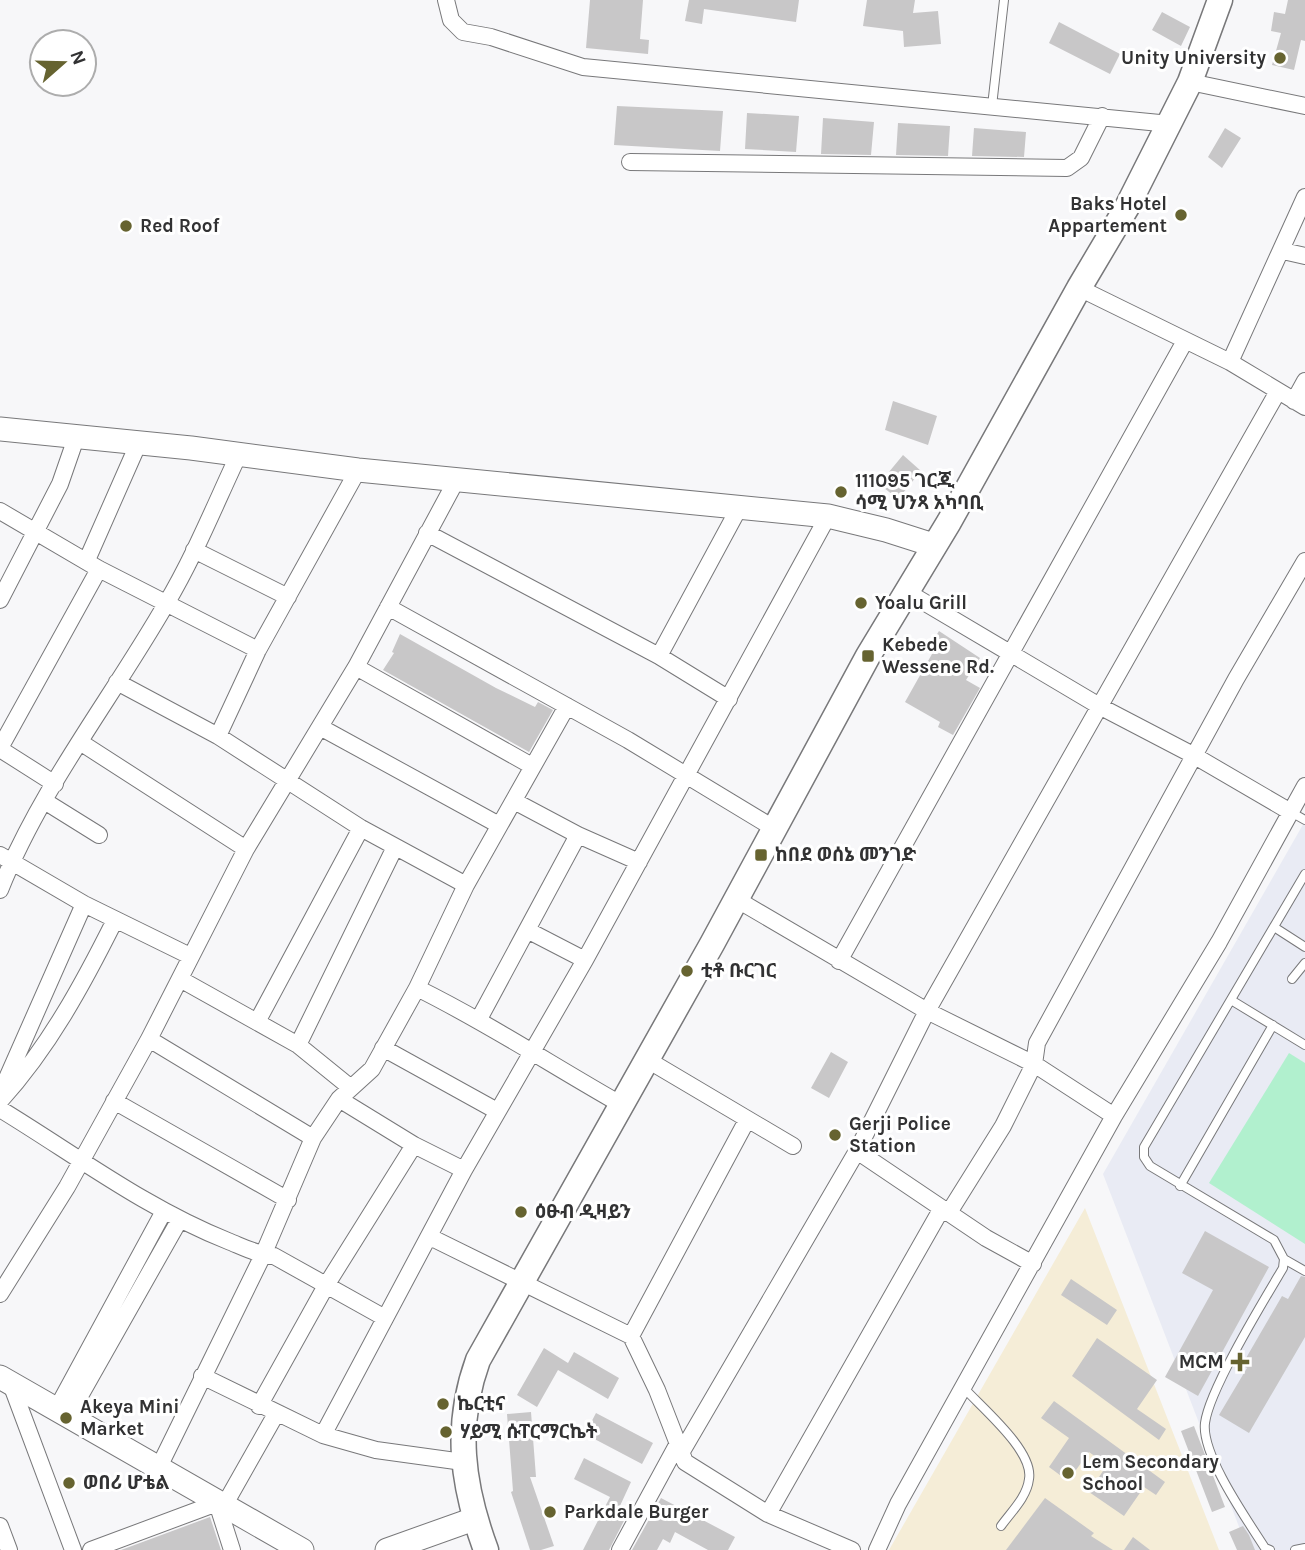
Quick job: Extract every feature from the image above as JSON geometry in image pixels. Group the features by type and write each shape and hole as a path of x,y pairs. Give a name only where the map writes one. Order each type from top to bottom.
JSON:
{"main road":[{"path":"486,1550 474,1519 463,1462 464,1402 478,1360 775,829 868,656 1006,422 1079,288 1128,207 1190,82 1220,0"}],"street":[{"path":"446,0 451,20 463,32 491,37 583,67 1170,124"},
{"path":"1190,82 1305,106"},
{"path":"630,162 1067,168 1082,158 1102,116"},
{"path":"1230,362 1283,251 1305,197"},
{"path":"1283,251 1305,256"},
{"path":"1079,288 1230,362 1277,393 1300,404 1305,381"},
{"path":"839,961 1185,341"},
{"path":"620,1550 857,1151 927,1011 1277,393"},
{"path":"0,429 139,442 358,470 828,516 933,545"},
{"path":"1,595 60,484 77,435"},
{"path":"55,785 0,748 93,564 139,442"},
{"path":"0,890 6,859 46,802 166,604 239,456"},
{"path":"218,736 258,650 358,470"},
{"path":"0,1294 82,1159 149,1039 246,849 356,667 457,479"},
{"path":"659,656 738,508"},
{"path":"0,511 35,534 258,650"},
{"path":"323,1435 464,1170 585,960 828,516"},
{"path":"427,533 659,656 729,699"},
{"path":"194,550 288,597"},
{"path":"768,1514 938,1215 953,1206 975,1173 1034,1064 1037,1043 1193,755 1305,561"},
{"path":"907,592 1101,707 1193,755 1289,811"},
{"path":"388,607 687,774 775,829"},
{"path":"356,667 532,766"},
{"path":"117,682 218,736 361,828 466,885"},
{"path":"159,1467 263,1255 313,1138 345,1093 363,1079 383,1048 417,988 466,885 567,706"},
{"path":"320,727 499,825"},
{"path":"80,742 246,849"},
{"path":"877,1550 898,1504 1114,1116 1219,942 1305,786"},
{"path":"514,801 578,835 639,862"},
{"path":"46,802 99,835"},
{"path":"257,1022 361,828"},
{"path":"479,1019 578,835"},
{"path":"298,1045 395,847"},
{"path":"6,859 83,904 190,956"},
{"path":"736,899 927,1011 1034,1064 1114,1116"},
{"path":"0,1095 83,904"},
{"path":"0,1101 30,1065 61,1020 115,920"},
{"path":"527,930 585,960"},
{"path":"180,979 298,1045 345,1093 414,1144 464,1170"},
{"path":"417,988 479,1019 531,1054 622,1105"},
{"path":"149,1039 313,1138"},
{"path":"383,1048 497,1111"},
{"path":"646,1059 793,1146"},
{"path":"114,1101 288,1200"},
{"path":"0,1109 164,1211 263,1255 274,1256 386,1318"},
{"path":"631,1336 747,1120"},
{"path":"259,1406 327,1284 414,1144"},
{"path":"857,1151 986,1238 1033,1264"},
{"path":"62,1414 164,1211"},
{"path":"62,1414 180,1219"},
{"path":"430,1237 631,1336 657,1390 685,1462 768,1514 852,1550"},
{"path":"202,1376 323,1435 376,1450 463,1462"},
{"path":"6,1381 302,1550"},
{"path":"6,1381 73,1550"},
{"path":"91,1550 221,1504 276,1414"},
{"path":"221,1504 232,1550"},
{"path":"387,1550 474,1519"},
{"path":"0,1526 9,1550"}],"lane":[{"path":"992,106 1004,0"},
{"path":"1289,811 1305,820"},
{"path":"1305,874 1144,1147 1144,1157 1150,1167 1273,1240 1284,1259 1305,1270"},
{"path":"1274,927 1305,947"},
{"path":"1292,979 1305,962"},
{"path":"1231,1000 1305,1045"},
{"path":"1180,1186 1273,1025"},
{"path":"1270,1550 1265,1548 1225,1484 1210,1449 1204,1424 1219,1386 1283,1268 1284,1259"},
{"path":"964,1388 1017,1446 1030,1472 1026,1488 1001,1525"},
{"path":"1295,1550 1305,1548"}],"shaded area":[{"name":"MCM","path":"1305,821 1305,1550 1248,1550 1103,1174"},
{"path":"1085,1208 1219,1550 889,1550 975,1400"}],"green space":[{"path":"1289,1053 1305,1063 1305,1244 1209,1183"}],"building":[{"path":"590,0 643,0 640,39 649,40 648,54 586,48"},
{"path":"689,0 799,0 796,22 704,9 702,24 685,21"},
{"path":"867,0 915,0 913,13 938,11 941,44 904,47 903,31 863,26"},
{"path":"1288,0 1305,0 1305,41 1301,40 1294,70 1272,65 1281,33 1271,31 1274,12 1285,14"},
{"path":"1162,12 1190,27 1181,46 1152,30"},
{"path":"1059,22 1120,54 1110,74 1049,43"},
{"path":"617,106 723,111 720,151 614,145"},
{"path":"747,113 799,116 796,152 745,149"},
{"path":"823,118 874,122 871,155 821,154"},
{"path":"898,123 950,126 948,156 896,155"},
{"path":"974,128 1026,132 1024,157 972,156"},
{"path":"1225,128 1241,138 1222,168 1208,157"},
{"path":"893,401 937,416 928,445 885,430"},
{"path":"903,455 921,471 898,499 879,484"},
{"path":"939,631 980,658 966,680 980,688 953,735 938,727 940,722 905,702 932,654 927,650"},
{"path":"400,634 496,688 535,707 538,702 553,710 529,752 383,670 394,653 392,652"},
{"path":"831,1052 848,1062 829,1098 811,1088"},
{"path":"1205,1231 1269,1267 1198,1396 1165,1377 1213,1290 1182,1273"},
{"path":"1301,1276 1305,1277 1305,1337 1249,1433 1219,1415 1247,1368 1242,1365 1282,1296 1288,1299"},
{"path":"1071,1279 1117,1310 1107,1325 1061,1295"},
{"path":"1097,1338 1157,1380 1137,1409 1166,1429 1159,1440 1072,1376"},
{"path":"544,1348 568,1363 574,1352 619,1378 608,1399 558,1370 537,1407 517,1395"},
{"path":"1054,1401 1165,1482 1156,1495 1144,1487 1124,1516 1089,1492 1107,1465 1089,1452 1068,1481 1049,1467 1069,1438 1041,1418"},
{"path":"531,1412 536,1477 530,1477 554,1546 541,1550 530,1550 511,1492 507,1414"},
{"path":"596,1413 653,1443 642,1464 585,1434"},
{"path":"1194,1426 1225,1507 1212,1512 1181,1431"},
{"path":"584,1458 631,1482 619,1508 628,1513 609,1550 583,1550 610,1497 574,1479"},
{"path":"661,1498 735,1537 728,1550 708,1550 675,1532 670,1543 663,1539 657,1550 632,1550"},
{"path":"1045,1498 1094,1533 1091,1536 1113,1550 1006,1550"},
{"path":"210,1517 221,1550 121,1550"},
{"path":"1243,1526 1255,1550 1237,1550 1229,1532"},
{"path":"1133,1537 1150,1550 1124,1550"}],"place":[{"name":"Unity University","path":"1280,58"},
{"name":"Baks Hotel Appartement","path":"1181,215"},
{"name":"Red Roof","path":"126,226"},
{"name":"111095 ገርጂ ሳሚ ህንጻ አካባቢ","path":"841,492"},
{"name":"Yoalu Grill","path":"861,603"},
{"name":"Kebede Wessene Rd.","path":"868,656"},
{"name":"ከበደ ወሰኔ መንገድ","path":"761,855"},
{"name":"ቲቶ ቡርገር","path":"687,971"},
{"name":"Gerji Police Station","path":"835,1135"},
{"name":"ዕፁብ ዲዛይን","path":"521,1212"},
{"name":"MCM","path":"1240,1362"},
{"name":"ኬርቲና","path":"443,1404"},
{"name":"Akeya Mini Market","path":"66,1418"},
{"name":"ሃይሚ ሱፐርማርኬት","path":"446,1432"},
{"name":"Lem Secondary School","path":"1068,1473"},
{"name":"ወበሪ ሆቴል","path":"69,1483"},
{"name":"Parkdale Burger","path":"550,1512"}]}
